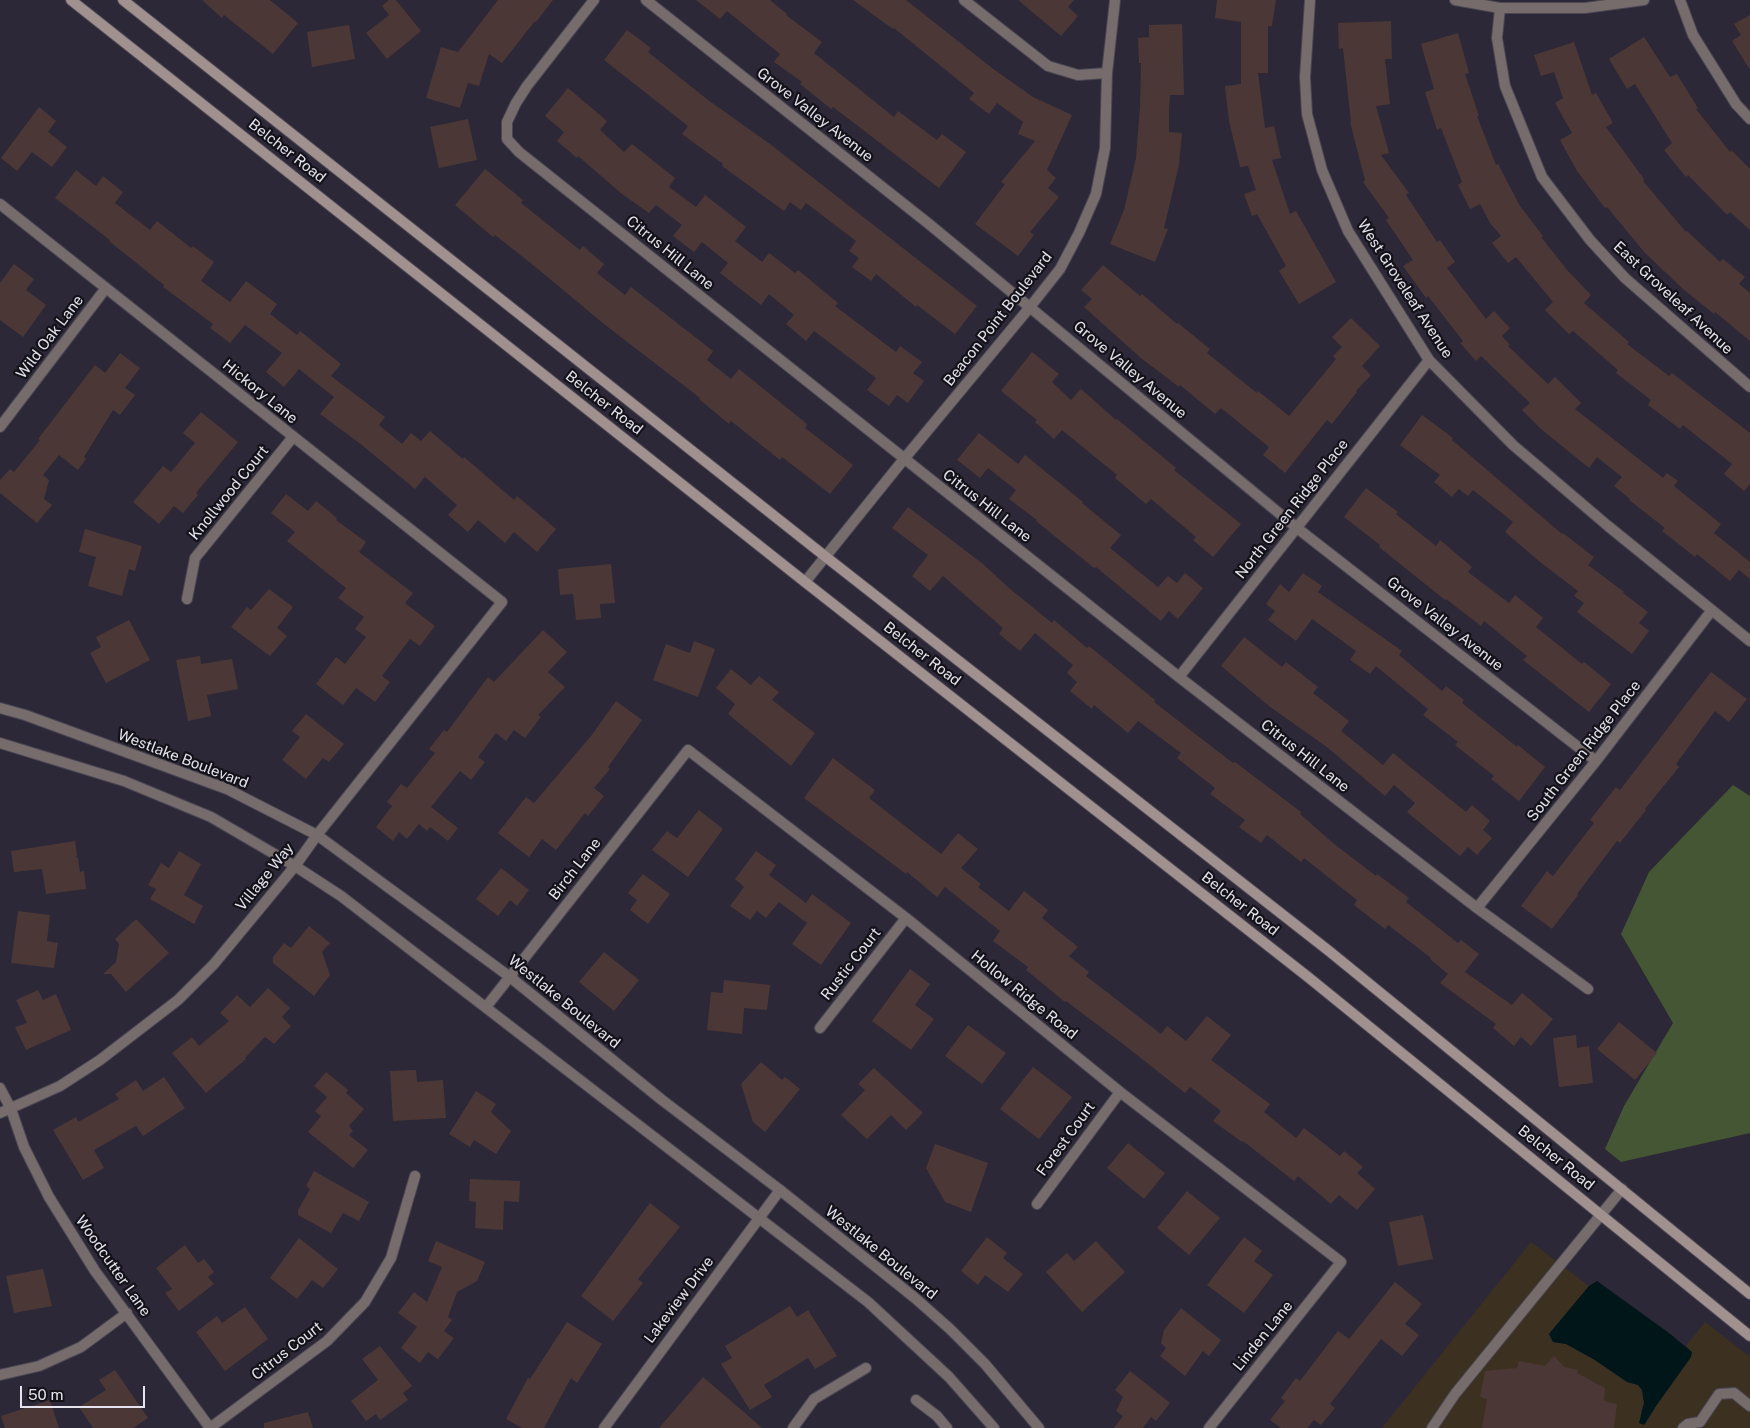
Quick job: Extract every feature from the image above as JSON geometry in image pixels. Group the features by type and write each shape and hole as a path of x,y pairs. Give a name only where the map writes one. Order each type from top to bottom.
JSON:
{"main road":[{"name":"Belcher Road","path":"71,0 805,582 1308,977 1750,1336"},
{"name":"Belcher Road","path":"124,0 826,556 1329,951 1750,1294"}],"street":[{"name":"Citrus Hill Lane","path":"594,0 516,103 507,122 507,138 519,152 1179,677 1477,908 1588,989"},
{"name":"Grove Valley Avenue","path":"646,0 929,224 1297,528 1596,760"},
{"path":"964,0 1048,66 1078,75 1107,73"},
{"name":"Beacon Point Boulevard","path":"805,582 1060,269 1079,234 1096,194 1104,148 1107,73 1116,0"},
{"name":"West Groveleaf Avenue","path":"1310,0 1305,77 1307,114 1322,170 1348,231 1429,360 1513,445 1608,526 1750,641"},
{"path":"1455,0 1500,8 1584,8 1644,0"},
{"path":"1680,0 1693,35 1736,104 1750,119"},
{"name":"East Groveleaf Avenue","path":"1500,8 1497,38 1505,86 1542,177 1590,240 1625,278 1750,387"},
{"name":"Hickory Lane","path":"0,204 502,602"},
{"name":"Wild Oak Lane","path":"0,428 106,288"},
{"name":"North Green Ridge Place","path":"1179,677 1429,360"},
{"name":"Knollwood Court","path":"187,599 195,558 293,437"},
{"name":"Village Way","path":"0,1113 60,1086 100,1060 178,1000 214,964 295,866 317,835 502,602"},
{"name":"South Green Ridge Place","path":"1477,908 1596,760 1712,610"},
{"name":"Westlake Boulevard","path":"0,708 25,715 227,789 317,835 510,977 662,1100 780,1190 915,1298 985,1364 1039,1428"},
{"path":"0,743 124,782 211,817 295,866 341,896 868,1302 949,1377 994,1428"},
{"name":"Hollow Ridge Road","path":"688,750 906,918 1120,1092 1341,1262"},
{"name":"Birch Lane","path":"486,1008 688,750"},
{"name":"Rustic Court","path":"820,1028 906,918"},
{"name":"Woodcutter Lane","path":"0,1088 11,1109 24,1147 49,1197 95,1271 210,1428"},
{"name":"Forest Court","path":"1037,1204 1120,1092"},
{"name":"Citrus Court","path":"210,1428 327,1342 365,1302 391,1258 415,1176"},
{"name":"Lakeview Drive","path":"604,1428 780,1190"},
{"path":"1432,1428 1439,1424 1455,1394 1622,1190"},
{"name":"Linden Lane","path":"1209,1428 1341,1262"},
{"path":"0,1375 39,1366 81,1347 127,1313"},
{"path":"793,1428 814,1399 866,1368"},
{"path":"1682,1428 1688,1424 1700,1422 1719,1394 1734,1393 1750,1406"},
{"path":"916,1400 937,1416 947,1428"}],"shaded area":[{"path":"1531,1242 1589,1286 1549,1334 1553,1342 1566,1344 1595,1360 1627,1382 1638,1385 1642,1390 1644,1403 1641,1411 1645,1425 1656,1406 1691,1357 1692,1352 1686,1346 1705,1322 1750,1357 1750,1428 1382,1428"},
{"path":"1597,1281 1692,1352 1691,1357 1644,1425 1639,1423 1644,1403 1642,1390 1638,1385 1627,1382 1595,1360 1566,1344 1553,1342 1549,1334 1589,1286"}],"green space":[{"path":"1733,785 1750,796 1750,1133 1621,1162 1605,1149 1624,1106 1673,1023 1621,934 1649,872"}],"building":[{"path":"202,0 270,0 298,23 273,54 224,15 222,18"},
{"path":"389,0 396,0 421,31 387,59 366,33 389,15 382,6"},
{"path":"498,0 553,0 502,63 489,54 479,86 468,83 460,108 426,98 441,47 458,52"},
{"path":"696,0 770,0 786,15 822,42 814,53 894,117 898,111 937,140 942,134 966,152 939,188 800,84 802,82 774,62 780,54 727,11 720,19"},
{"path":"853,0 906,0 992,68 1033,97 1072,115 1047,170 1056,178 1048,188 1059,197 1030,232 1034,235 1018,256 975,224 1005,184 1001,182 1035,141 1018,134 1023,122 997,103 989,114 969,99 974,93 894,28"},
{"path":"1018,0 1074,0 1068,7 1078,16 1061,36"},
{"path":"1217,0 1276,0 1272,26 1268,26 1268,73 1258,73 1265,128 1274,126 1281,158 1272,160 1290,214 1296,211 1336,282 1299,304 1279,271 1286,266 1257,214 1252,216 1244,194 1256,190 1248,166 1240,167 1229,121 1225,86 1241,84 1241,22 1215,18"},
{"path":"1750,15 1750,70 1732,41 1741,35 1734,24"},
{"path":"1391,21 1392,59 1385,59 1390,104 1376,106 1389,153 1381,155 1409,193 1406,195 1437,242 1440,240 1455,262 1447,268 1486,319 1494,311 1510,328 1502,336 1510,345 1508,346 1548,384 1555,377 1581,403 1575,409 1663,478 1667,473 1678,481 1674,486 1721,524 1714,533 1750,562 1750,579 1739,570 1730,581 1697,554 1695,557 1662,531 1665,528 1614,486 1622,477 1597,457 1589,468 1541,429 1522,410 1530,403 1481,356 1476,361 1460,343 1463,341 1428,296 1426,298 1403,266 1413,260 1386,220 1389,218 1363,182 1365,180 1350,122 1343,48 1339,49 1338,23"},
{"path":"1182,24 1184,95 1170,95 1169,109 1169,132 1182,133 1179,165 1164,228 1168,229 1155,262 1110,244 1124,210 1136,158 1141,63 1139,63 1138,38 1149,37 1149,25"},
{"path":"349,25 355,59 312,67 307,32"},
{"path":"627,30 651,48 648,52 708,100 770,144 977,306 955,334 917,305 916,307 876,274 871,281 852,267 859,258 849,251 856,241 806,203 801,210 790,202 784,211 682,134 688,126 604,60"},
{"path":"1458,33 1469,73 1465,74 1479,116 1477,116 1496,165 1498,164 1520,206 1543,236 1541,237 1568,271 1591,295 1584,303 1629,342 1627,344 1669,376 1672,373 1750,433 1750,484 1744,491 1724,474 1732,464 1683,425 1680,429 1648,405 1651,400 1616,373 1618,370 1573,331 1569,334 1545,310 1553,302 1516,257 1508,263 1492,243 1501,236 1490,223 1480,204 1470,209 1458,185 1462,182 1441,128 1437,130 1425,92 1434,89 1421,44"},
{"path":"1644,37 1670,77 1677,74 1698,108 1696,109 1730,152 1731,150 1750,169 1750,230 1730,212 1727,215 1688,175 1686,177 1664,150 1672,143 1635,84 1627,89 1609,59"},
{"path":"1574,42 1592,95 1596,93 1613,123 1606,127 1644,179 1643,181 1686,232 1720,262 1723,259 1745,277 1739,284 1750,293 1750,341 1683,289 1645,253 1607,207 1605,208 1577,171 1560,140 1572,133 1555,103 1563,98 1554,72 1541,76 1534,55"},
{"path":"568,88 607,121 600,130 624,152 632,144 675,178 669,187 696,207 705,195 746,227 735,241 762,262 769,253 795,273 798,270 838,303 835,306 896,352 900,346 922,362 913,373 924,381 908,403 897,395 889,406 867,390 876,378 814,331 806,341 786,324 794,315 769,294 761,305 720,273 728,263 702,242 694,252 673,236 682,225 656,205 649,213 622,194 578,156 577,158 557,141 564,132 545,116"},
{"path":"39,107 56,121 48,132 67,147 52,167 32,152 17,171 1,158"},
{"path":"468,119 477,160 439,168 430,127"},
{"path":"485,169 523,200 521,203 580,250 583,246 604,264 597,273 625,295 631,287 713,351 707,360 731,379 739,369 807,424 805,428 853,465 830,494 782,457 780,460 731,421 729,424 700,398 604,324 495,235 493,237 455,205"},
{"path":"76,170 96,186 103,176 123,192 115,203 150,230 157,221 191,248 193,246 214,262 201,281 230,302 246,281 277,304 270,314 297,335 300,331 341,364 331,376 385,417 379,425 402,444 411,433 421,441 430,431 514,500 517,496 556,529 537,552 514,532 505,543 478,520 468,532 448,515 457,505 425,477 415,489 362,445 320,414 334,397 299,369 284,387 266,372 282,353 245,325 230,343 210,328 213,324 163,287 164,285 110,240 55,198"},
{"path":"14,264 34,279 26,290 46,305 23,337 0,320 0,283"},
{"path":"1103,265 1140,296 1142,294 1210,349 1207,353 1289,416 1336,359 1333,356 1342,347 1332,337 1351,318 1380,346 1362,366 1371,375 1356,391 1332,424 1327,420 1285,473 1263,455 1269,447 1221,408 1215,414 1180,385 1179,387 1142,359 1084,307 1092,299 1081,290"},
{"path":"1032,352 1059,374 1052,382 1071,400 1081,389 1176,468 1174,470 1241,524 1213,557 1193,540 1196,537 1151,499 1146,504 1115,478 1117,475 1062,430 1054,439 1035,422 1037,420 1001,391"},
{"path":"120,353 140,368 125,388 135,395 120,415 113,410 78,470 59,455 43,475 49,480 44,499 52,505 37,523 0,493 0,480 10,469 14,472 95,365 105,373"},
{"path":"201,412 238,442 196,493 198,495 183,513 174,506 159,524 133,502 163,466 171,472 195,443 183,433"},
{"path":"1422,415 1453,438 1452,440 1562,534 1594,557 1588,565 1648,612 1639,623 1649,631 1632,654 1577,612 1584,603 1574,596 1578,591 1505,532 1513,522 1473,490 1468,496 1459,489 1452,497 1434,482 1440,475 1400,445"},
{"path":"979,433 1018,464 1025,455 1083,502 1121,535 1110,548 1158,587 1168,576 1177,583 1185,573 1203,588 1178,619 1169,611 1161,621 1009,499 1016,490 988,468 980,478 957,460"},
{"path":"1366,488 1398,512 1396,514 1436,546 1440,540 1472,567 1468,572 1509,603 1515,595 1543,618 1536,627 1582,664 1584,662 1611,684 1589,712 1523,660 1527,656 1484,621 1481,626 1445,600 1344,517"},
{"path":"286,494 308,511 316,501 337,518 336,520 366,542 359,552 413,593 405,603 435,626 420,646 410,639 382,676 390,682 375,702 356,688 343,705 316,684 336,657 345,664 366,637 355,629 364,617 338,598 346,588 287,541 295,532 271,513"},
{"path":"908,507 983,564 1052,623 1054,620 1087,648 1089,646 1155,700 1154,702 1233,763 1235,762 1301,812 1300,814 1333,843 1376,876 1377,874 1409,898 1406,902 1458,943 1461,940 1479,954 1465,972 1512,1005 1522,993 1553,1019 1531,1046 1521,1037 1514,1046 1493,1028 1496,1024 1440,983 1448,974 1431,958 1388,925 1385,929 1354,905 1357,900 1304,858 1301,862 1267,835 1261,843 1239,827 1245,820 1210,794 1215,788 1177,758 1181,753 1138,721 1128,733 1094,705 1092,709 1070,691 1077,682 1067,673 1073,665 1035,633 1020,651 999,634 1003,628 943,576 930,591 912,576 928,555 892,528"},
{"path":"85,529 142,546 135,571 129,569 122,596 88,586 96,557 79,552"},
{"path":"611,564 615,603 600,604 601,618 576,620 573,594 560,595 558,569"},
{"path":"1303,573 1322,586 1318,592 1402,651 1399,655 1442,691 1446,686 1464,700 1462,703 1545,767 1519,801 1491,779 1494,776 1455,745 1458,742 1423,715 1428,709 1376,666 1370,674 1350,660 1356,651 1312,619 1296,641 1268,620 1275,611 1266,604 1280,584 1289,592"},
{"path":"269,589 293,607 277,628 287,636 270,656 231,627 247,607 251,610"},
{"path":"129,620 150,660 106,683 90,653 101,647 96,637"},
{"path":"543,630 567,652 548,672 565,687 538,715 541,717 525,738 514,730 506,741 496,733 478,757 485,762 471,780 460,771 431,807 458,828 448,841 430,827 427,831 419,824 407,839 399,832 393,841 376,827 392,806 387,802 401,784 407,788 435,753 429,749 444,730 447,732 488,677 494,682"},
{"path":"1244,637 1282,667 1286,662 1318,687 1313,693 1349,721 1341,731 1383,765 1393,753 1466,812 1472,805 1490,821 1483,830 1492,838 1477,855 1468,847 1460,856 1407,812 1415,803 1394,785 1385,796 1328,748 1269,706 1221,666"},
{"path":"694,641 715,649 698,697 653,680 666,644 690,653"},
{"path":"200,656 201,664 232,659 238,689 207,695 211,716 188,721 176,660"},
{"path":"731,669 751,685 759,676 779,692 772,700 815,733 791,766 728,714 735,704 716,688"},
{"path":"1711,672 1747,699 1729,722 1715,711 1676,764 1679,767 1620,843 1617,841 1552,929 1521,906 1547,871 1553,876 1594,823 1590,820 1616,787 1620,790"},
{"path":"616,701 642,720 608,767 610,769 594,788 604,796 588,816 585,813 556,850 542,839 529,857 498,833 526,797 534,803 591,736"},
{"path":"306,714 344,744 329,762 323,758 306,779 282,760 300,737 292,731"},
{"path":"833,758 875,790 869,798 941,854 958,833 978,849 961,868 981,884 978,887 1009,911 1024,891 1048,910 1042,918 1078,947 1069,956 1089,972 1086,976 1161,1034 1167,1026 1186,1041 1207,1016 1231,1035 1211,1060 1270,1104 1264,1112 1296,1138 1304,1128 1340,1156 1344,1151 1363,1167 1357,1173 1375,1189 1357,1210 1339,1195 1331,1204 1298,1176 1294,1181 1243,1141 1213,1121 1221,1111 1190,1087 1185,1093 1026,970 1028,967 993,941 1000,931 945,887 937,897 907,872 906,874 804,798"},
{"path":"699,810 723,829 688,877 652,850 667,831 677,838"},
{"path":"75,841 76,857 78,858 80,872 84,871 86,889 46,894 42,869 14,872 11,851"},
{"path":"179,851 201,864 184,895 203,906 194,924 150,899 156,889 148,885 161,863 169,868"},
{"path":"756,851 776,865 769,875 806,903 812,894 851,923 821,965 792,944 807,923 779,902 766,918 757,911 750,920 730,906 744,887 735,879"},
{"path":"501,868 529,890 517,906 510,900 498,916 476,899"},
{"path":"643,874 670,894 648,924 630,910 637,900 628,893"},
{"path":"18,911 50,915 47,941 58,943 54,968 11,963"},
{"path":"136,919 169,953 126,992 111,974 103,974 116,962 119,944 115,939"},
{"path":"309,926 330,943 322,952 330,975 314,996 273,963 273,957 284,943 291,948"},
{"path":"604,952 639,980 614,1011 579,982"},
{"path":"910,969 930,984 915,1005 934,1019 911,1050 872,1021"},
{"path":"724,980 770,985 767,1010 744,1008 742,1034 707,1030 711,992 723,993"},
{"path":"268,988 290,1008 282,1017 291,1026 274,1044 265,1037 246,1059 206,1093 172,1053 192,1037 199,1046 229,1021 220,1013 237,995 250,1007"},
{"path":"38,990 43,1000 56,994 71,1030 26,1050 15,1027 27,1023 16,1000"},
{"path":"1619,1022 1657,1053 1635,1080 1597,1049"},
{"path":"968,1025 1006,1053 982,1084 945,1056"},
{"path":"1576,1035 1577,1048 1589,1046 1593,1083 1559,1087 1553,1038"},
{"path":"761,1062 782,1080 785,1077 800,1089 765,1132 753,1122 741,1084"},
{"path":"1033,1067 1072,1097 1039,1139 1000,1109"},
{"path":"874,1068 923,1113 906,1130 891,1115 867,1139 841,1115 865,1090 858,1084"},
{"path":"416,1070 417,1082 443,1080 446,1118 393,1121 390,1071"},
{"path":"326,1072 348,1090 346,1093 364,1109 349,1126 353,1131 349,1135 368,1150 353,1168 308,1132 321,1116 315,1111 327,1097 314,1086"},
{"path":"164,1077 185,1108 143,1136 136,1126 94,1150 104,1168 83,1180 53,1130 76,1117 78,1122 119,1099 115,1094 136,1080 143,1091"},
{"path":"476,1091 496,1104 491,1112 511,1131 496,1154 474,1140 470,1147 449,1134"},
{"path":"1128,1143 1165,1173 1144,1199 1107,1168"},
{"path":"935,1144 988,1163 971,1212 945,1202 926,1168"},
{"path":"314,1171 369,1202 359,1221 343,1213 331,1233 298,1215 298,1210 310,1189 306,1186"},
{"path":"470,1179 520,1181 519,1202 504,1201 503,1230 475,1228 476,1202 469,1201"},
{"path":"1187,1191 1220,1218 1189,1255 1157,1228"},
{"path":"650,1203 680,1227 638,1279 643,1283 613,1321 581,1296"},
{"path":"1423,1215 1433,1259 1398,1266 1389,1222"},
{"path":"987,1237 1007,1253 1003,1258 1023,1274 1008,1292 985,1275 978,1285 961,1271"},
{"path":"1244,1237 1262,1251 1254,1261 1273,1275 1244,1313 1207,1285"},
{"path":"299,1238 338,1269 323,1288 312,1280 297,1299 270,1278"},
{"path":"436,1241 485,1262 477,1281 457,1292 448,1317 452,1320 444,1331 454,1338 438,1359 428,1352 420,1363 401,1348 417,1327 398,1313 414,1292 427,1302 442,1267 428,1261"},
{"path":"1096,1241 1125,1272 1082,1312 1046,1272 1067,1253 1074,1261"},
{"path":"185,1245 198,1263 204,1259 214,1272 208,1277 214,1284 179,1311 165,1293 172,1289 156,1268"},
{"path":"43,1269 52,1306 14,1313 6,1276"},
{"path":"1395,1282 1422,1304 1405,1324 1419,1335 1402,1356 1381,1339 1330,1404 1335,1408 1321,1425 1314,1420 1307,1428 1281,1428 1270,1420 1285,1401 1281,1398 1296,1378 1300,1381 1338,1331 1349,1339"},
{"path":"790,1306 797,1317 808,1310 837,1356 815,1369 808,1358 764,1385 772,1397 750,1410 721,1364 732,1358 725,1346"},
{"path":"245,1307 268,1339 225,1371 196,1332 217,1316 222,1323"},
{"path":"1181,1308 1221,1340 1209,1356 1203,1351 1185,1376 1160,1356 1166,1348 1161,1343 1164,1330"},
{"path":"567,1322 602,1344 577,1383 571,1378 544,1428 522,1428 506,1419 528,1378 530,1379"},
{"path":"380,1346 412,1386 403,1393 408,1400 380,1420 376,1414 366,1421 351,1401 378,1380 362,1359"},
{"path":"1554,1356 1564,1367 1578,1370 1577,1373 1605,1388 1604,1401 1617,1404 1614,1428 1482,1428 1487,1399 1480,1397 1485,1371 1517,1368 1519,1361 1545,1366"},
{"path":"115,1370 148,1418 133,1428 93,1428 79,1407 106,1390 99,1380"},
{"path":"1130,1371 1170,1403 1156,1421 1151,1417 1143,1428 1114,1428 1123,1416 1116,1411 1123,1397 1115,1390"},
{"path":"703,1377 745,1413 762,1428 659,1428"},
{"path":"50,1400 59,1428 5,1428 1,1416"},
{"path":"308,1412 313,1428 264,1428 264,1423"}]}
